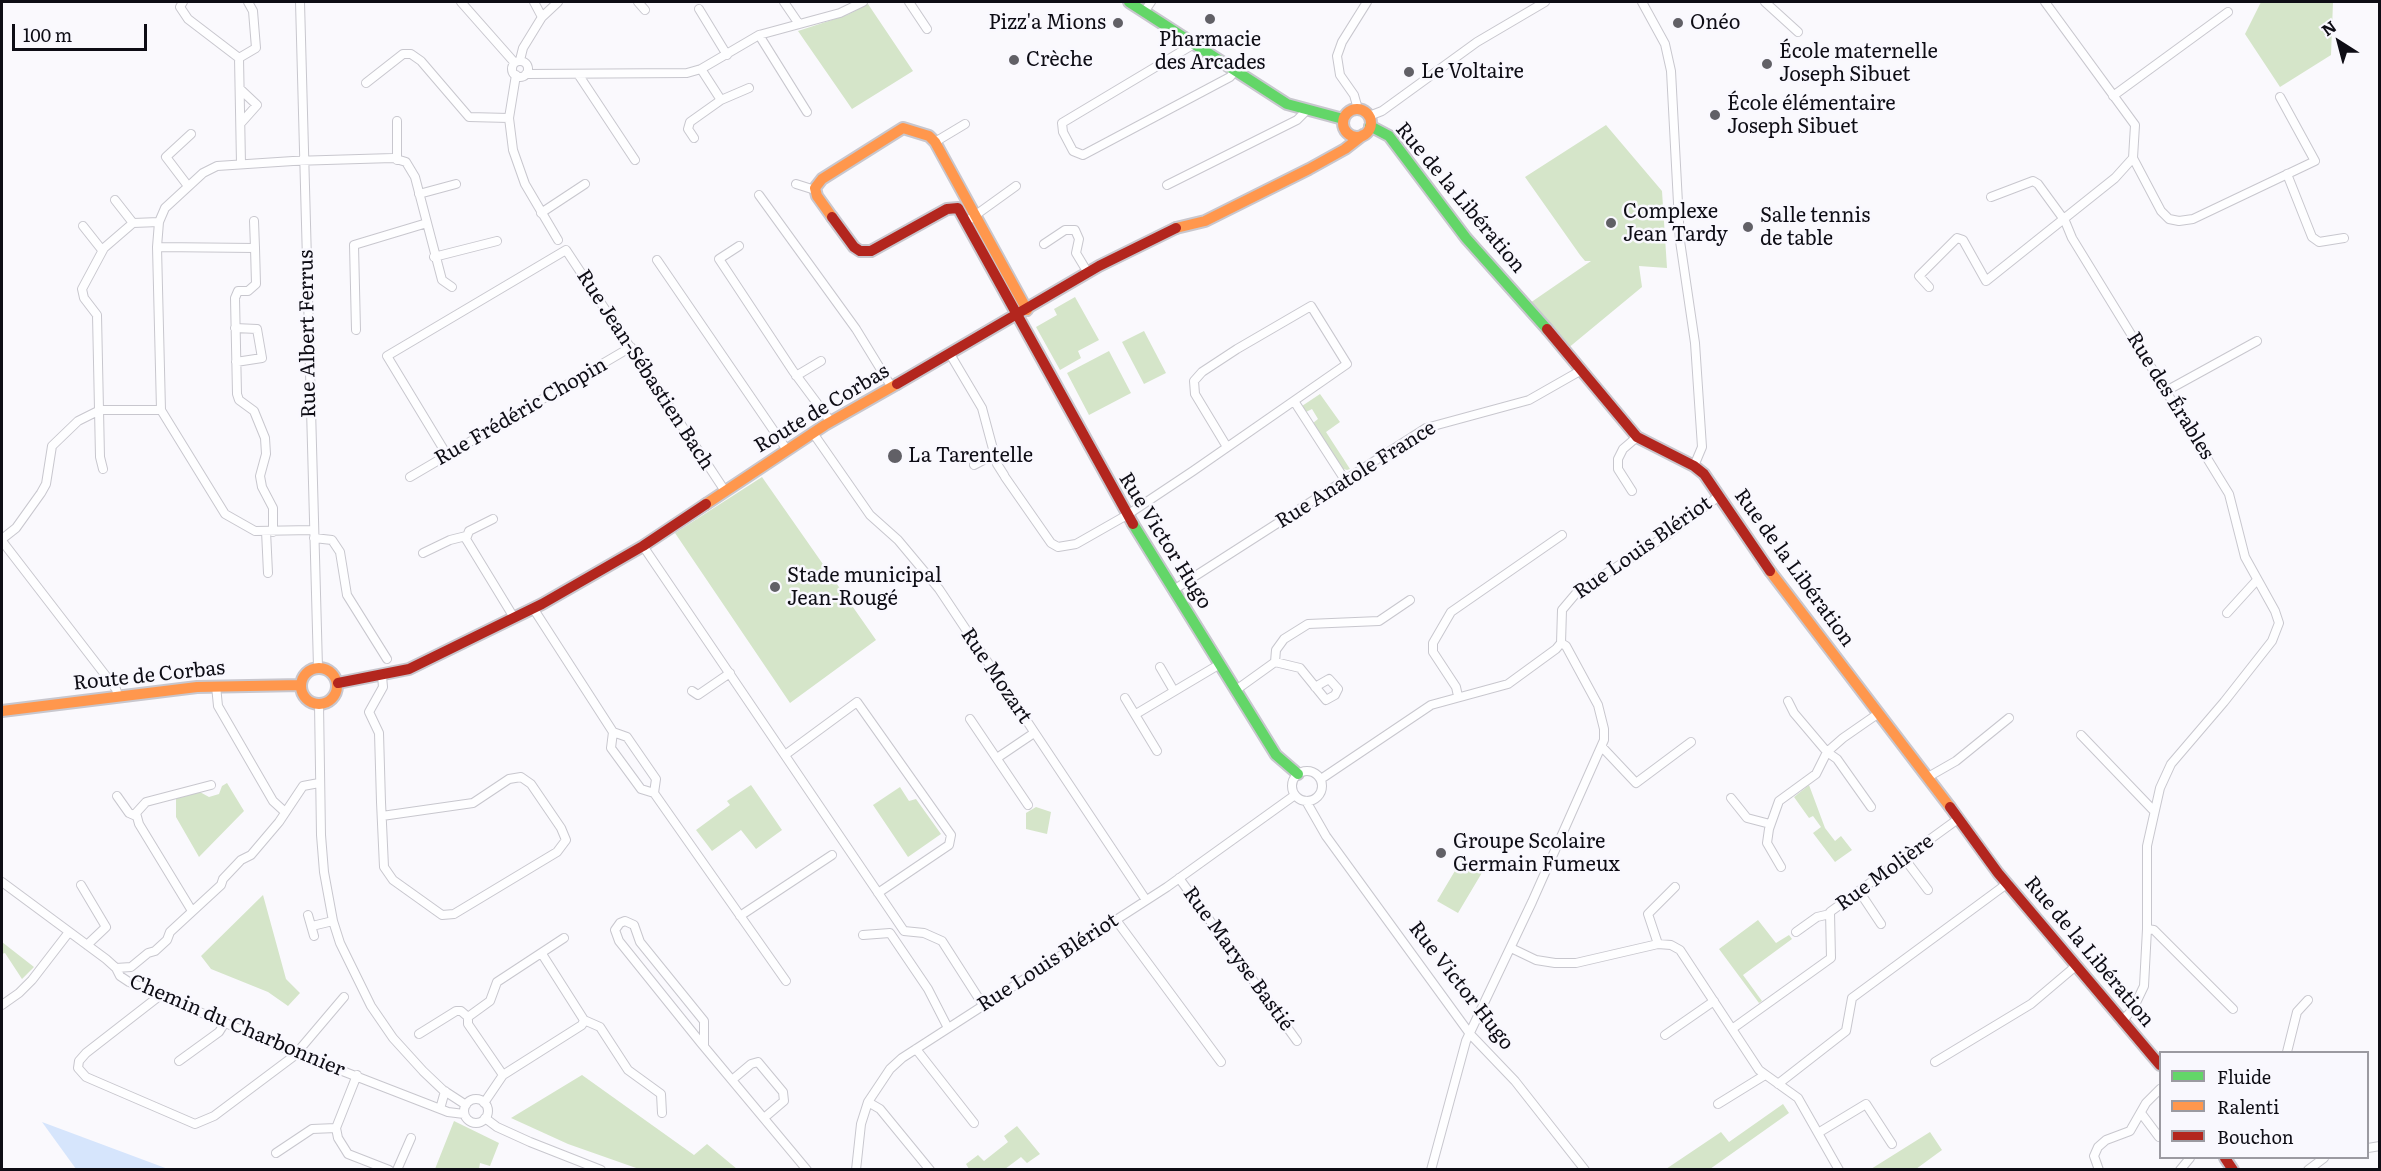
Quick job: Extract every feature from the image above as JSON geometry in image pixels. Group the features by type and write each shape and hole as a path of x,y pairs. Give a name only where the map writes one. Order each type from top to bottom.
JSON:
{"street":[{"path":"183,2 180,7 188,19 239,58"},
{"path":"239,58 256,48 253,10 248,2"},
{"name":"Rue Albert Ferrus","path":"300,2 318,667"},
{"path":"461,2 517,61 525,65 526,74"},
{"path":"534,2 542,17"},
{"path":"558,2 542,17 517,61 509,118 513,150 525,184 558,240"},
{"path":"638,2 645,10"},
{"path":"784,2 799,24"},
{"path":"516,75 520,78 526,74 687,73 701,69 759,35 840,13 863,2"},
{"path":"909,2 927,28"},
{"path":"1129,2 1287,104 1343,120"},
{"path":"1144,12 1151,2"},
{"path":"1367,2 1342,42 1337,56 1340,75 1354,96 1358,109 1368,126"},
{"path":"1358,109 1348,112 1343,120 1346,131 1356,137 1391,105 1477,42 1545,2"},
{"path":"1642,2 1665,44 1670,64 1680,241 1695,343 1702,447 1694,466"},
{"path":"1765,2 1798,32"},
{"path":"2045,2 2135,125 2133,158 2161,211 2169,219 2179,221 2193,219 2315,161 2280,98"},
{"path":"699,9 727,55"},
{"path":"2113,96 2228,12"},
{"path":"759,35 807,112"},
{"path":"1194,44 1062,123 1063,132 1073,151 1083,154 1230,77 1235,71"},
{"path":"366,83 403,54 411,54 421,61 468,117 509,118"},
{"path":"239,58 241,165"},
{"path":"701,69 721,100"},
{"path":"578,74 635,160"},
{"path":"694,138 688,129 690,122 721,100 749,88"},
{"path":"240,89 257,105 241,123"},
{"path":"1167,185 1297,120 1306,111"},
{"path":"397,121 397,160"},
{"path":"815,190 822,179 903,128 913,129 935,142 965,124"},
{"name":"Route de Corbas","path":"338,683 382,676 426,662 513,616 570,590 643,546 786,450 891,386 1022,313 1088,273 1178,227 1205,221 1345,149 1368,126"},
{"name":"Rue de la Libération","path":"1368,126 1389,136 1466,238 1513,289 1637,437 1694,466 1704,474 1779,584 1958,819 2008,883 2159,1064"},
{"name":"Route de Corbas","path":"1325,159 1340,145 1346,131"},
{"path":"188,186 166,157 191,134"},
{"name":"Rue Victor Hugo","path":"935,142 970,219 1022,313 1091,453 1276,755 1298,774"},
{"path":"1929,287 1919,276 1957,238 1963,240 1986,281 2064,221 2115,178 2133,158"},
{"path":"387,659 347,595 340,552 332,540 314,534 269,531 243,526 218,507 161,410 157,247 159,222 165,208 188,186 203,173 218,166 303,160 397,160 405,162 415,177 434,257 442,280 452,287"},
{"path":"2287,174 2312,237 2319,242 2344,238"},
{"name":"Rue des Érables","path":"1991,197 2033,181 2038,184 2064,221 2072,238 2229,494 2245,558 2275,611 2279,623 2272,641 2171,764 2153,810"},
{"path":"419,194 456,184"},
{"path":"541,213 585,184"},
{"path":"796,184 815,190 854,247 860,251 871,251 951,207 958,208 970,219 1016,186"},
{"path":"759,195 856,329 891,386"},
{"path":"115,200 133,223"},
{"path":"254,221 256,284 248,291 238,291 236,294 236,362 238,400 254,411 265,438 266,454 260,476 262,487 273,508 269,531 268,573"},
{"path":"103,469 100,457 97,315 82,292 102,250 133,223 159,222"},
{"path":"356,330 354,245 427,223"},
{"path":"83,226 102,250"},
{"path":"1044,244 1065,230 1075,230 1079,239 1076,253 1088,273"},
{"path":"434,257 497,241"},
{"path":"739,246 719,259 796,376 831,422"},
{"path":"157,247 255,248"},
{"name":"Rue Jean-Sébastien Bach","path":"447,455 387,356 566,250 725,491"},
{"path":"657,260 786,450"},
{"path":"950,354 982,408 1004,476 1044,536 1058,547 1076,544 1127,515 1227,447 1347,364 1311,306 1237,349 1202,372 1194,381 1195,394 1227,447"},
{"path":"236,328 257,328 262,358 236,362"},
{"path":"2166,391 2257,341"},
{"name":"Rue Frédéric Chopin","path":"410,477 631,347"},
{"path":"796,376 820,361"},
{"name":"Rue Anatole France","path":"1175,589 1426,428 1528,400 1580,371"},
{"path":"1294,400 1345,480"},
{"path":"118,696 116,689 2,540 16,528 44,489 52,446 78,421 100,410 161,410"},
{"name":"Rue Mozart","path":"813,433 870,515 898,540 939,590 1146,900"},
{"path":"1632,490 1618,469 1618,459 1623,449 1637,437"},
{"path":"974,465 995,454"},
{"name":"Rue Louis Blériot","path":"1561,643 1559,624 1562,610 1568,600 1578,591 1666,536 1719,496"},
{"path":"423,553 450,540 466,536 476,527 493,519"},
{"path":"1458,696 1456,687 1432,652 1433,643 1451,612 1562,535"},
{"path":"466,536 513,616"},
{"path":"643,546 904,930 924,933 942,941 983,1005"},
{"path":"2228,613 2257,580"},
{"path":"1236,690 1275,662 1280,644 1308,624 1379,621 1410,600"},
{"path":"533,608 613,732 627,737 656,779 654,793"},
{"path":"1321,779 1431,705 1508,684 1556,650 1561,643 1566,646 1602,715 1604,729 1602,747 1466,1041 1431,1170"},
{"path":"1275,662 1300,668 1315,687"},
{"path":"1136,714 1220,664"},
{"path":"318,667 332,672 338,683 333,698 320,704 305,697 301,686 304,675 318,667"},
{"path":"1160,667 1174,692"},
{"path":"692,691 698,695 730,673"},
{"path":"382,676 383,687 369,712 379,733 382,816 386,871 393,880 442,915 454,914 557,852 566,840 561,828 531,784 521,777 509,779 473,803 382,816"},
{"path":"216,686 218,706 273,801 285,812"},
{"name":"Route de Corbas","path":"2,711 216,686 301,686"},
{"path":"1125,698 1157,751"},
{"path":"1788,701 1794,713 1827,752 1837,759 1871,807"},
{"path":"785,755 857,702 951,836 949,845 878,893"},
{"path":"320,704 319,783 324,872 333,921 355,976 371,1006 393,1038 445,1091 466,1105"},
{"path":"1781,867 1767,843 1770,824 1779,801 1816,774 1827,752 1879,713"},
{"path":"970,718 1029,805"},
{"path":"1928,777 1956,761 2008,718"},
{"path":"613,732 611,748 641,789 654,793 786,981"},
{"path":"997,758 1034,733"},
{"path":"2081,735 2153,810 2147,846 2144,986 2133,1009 2123,1020"},
{"path":"1602,747 1636,783 1691,742"},
{"path":"1311,771 1321,779 1321,792 1317,797 1306,801 1295,795 1293,780 1298,774 1311,771"},
{"path":"116,968 131,967 148,953 155,951 192,911 215,892 241,860 251,855 303,786 319,783"},
{"path":"136,816 139,807 146,802 211,785"},
{"name":"Rue Louis Blériot","path":"856,1170 861,1124 868,1102 890,1069 916,1049 1179,878 1295,795"},
{"path":"117,796 129,813 136,816 192,911"},
{"name":"Rue Victor Hugo","path":"1317,797 1317,818"},
{"path":"1731,798 1747,818 1770,824"},
{"name":"Rue Victor Hugo","path":"1306,801 1326,836 1470,1034 1515,1081 1582,1169"},
{"name":"Rue Molière","path":"1732,1029 1831,958 1830,914 1958,819"},
{"path":"740,916 832,855"},
{"path":"1904,858 1928,890"},
{"name":"Rue Maryse Bastié","path":"1179,878 1297,1041"},
{"name":"Chemin du Charbonnier","path":"2,882 116,968 120,976 158,997 440,1109 464,1114"},
{"path":"1778,1084 1846,1031 1852,998 2008,883"},
{"path":"81,885 106,927 87,945"},
{"path":"1658,944 1648,914 1675,887"},
{"path":"1859,891 1881,924"},
{"path":"1796,932 1817,917 1830,914"},
{"path":"308,915 314,936"},
{"path":"1116,920 1221,1062"},
{"path":"312,926 333,921"},
{"path":"704,1046 704,1021 640,942 634,925 625,921 620,923 615,930 619,941 704,1046 807,1170"},
{"path":"2147,929 2154,930 2233,1009"},
{"path":"2,1005 32,980 69,932"},
{"path":"863,935 890,933 928,989 948,1028"},
{"path":"468,1017 490,1001 497,982 564,938"},
{"path":"1511,948 1536,960 1576,963 1658,944 1671,945 1680,950 1759,1070 1798,1098 1839,1170"},
{"path":"542,954 584,1020 600,1027 628,1070 661,1094 662,1113"},
{"path":"1935,1062 2031,1004 2077,965"},
{"path":"158,997 86,1053 78,1065 81,1074 195,1125 214,1116 296,1053 344,997"},
{"path":"2287,1051 2297,1012 2308,1000"},
{"path":"1665,1035 1714,1001"},
{"path":"419,1034 456,1011 462,1011 468,1017 468,1024 503,1075"},
{"path":"483,1102 503,1075 582,1025 584,1020"},
{"path":"179,1061 219,1032 224,1024"},
{"path":"916,1049 974,1123"},
{"path":"732,1080 754,1062 777,1085 785,1096 784,1101 764,1118"},
{"path":"357,1075 336,1128 342,1148 364,1166 389,1170"},
{"path":"1718,1104 1765,1075"},
{"path":"2099,1170 2094,1156 2098,1147 2106,1140 2130,1131 2159,1090"},
{"path":"440,1109 445,1091"},
{"path":"472,1100 483,1102 488,1112 485,1118 479,1123 471,1122 464,1114 466,1105 472,1100"},
{"path":"868,1102 880,1108 930,1170"},
{"path":"1818,1133 1866,1104 1892,1144"},
{"path":"2141,1113 2159,1137"},
{"path":"485,1118 530,1142 601,1170"},
{"path":"276,1153 312,1129 336,1128"},
{"path":"397,1170 411,1138"},
{"path":"2308,1170 2323,1159"}],"green space":[{"path":"2261,2 2333,2 2331,55 2280,87 2245,34"},
{"path":"868,4 913,71 852,109 798,31 847,15"},
{"name":"Complexe Jean Tardy","path":"1606,125 1662,191 1667,268 1639,266 1642,287 1567,349 1530,303 1591,261 1585,261 1580,255 1525,177"},
{"path":"1075,297 1099,340 1078,351 1081,358 1060,370 1036,327 1057,315 1054,309"},
{"path":"1144,331 1166,373 1144,384 1122,342"},
{"path":"1109,351 1131,393 1089,415 1067,373"},
{"path":"1320,394 1340,422 1326,432 1350,469 1340,468 1313,423 1318,419 1312,409 1306,412 1302,406"},
{"name":"Stade municipal Jean-Rougé","path":"762,477 876,640 790,703 675,533"},
{"path":"227,783 244,811 199,857 176,817 176,796 198,791 209,797 219,794 222,786"},
{"path":"751,785 782,830 756,849 741,830 712,851 696,830 730,805 727,801"},
{"path":"1809,785 1825,828 1835,841 1841,836 1852,850 1835,862 1813,833 1821,827 1813,816 1809,818 1794,797"},
{"path":"900,787 909,801 916,799 941,834 908,857 873,805"},
{"path":"1036,807 1051,812 1047,834 1026,829 1026,813"},
{"path":"1462,859 1483,871 1458,913 1437,901"},
{"path":"263,895 286,979 300,993 288,1006 268,992 211,969 201,956"},
{"path":"1758,920 1776,943 1789,935 1792,939 1743,975 1762,1001 1759,1003 1719,949"},
{"path":"2,942 34,967 22,979 5,953 2,954"},
{"path":"582,1075 694,1155 707,1144 737,1169 639,1169 568,1144 511,1118"},
{"path":"1783,1104 1789,1113 1710,1169 1666,1169 1721,1132 1729,1142"},
{"path":"454,1121 499,1143 490,1166 480,1163 479,1169 435,1169"},
{"path":"1017,1126 1040,1154 1027,1163 1021,1157 1005,1169 969,1169 966,1164 978,1155 984,1161 1008,1142 1004,1136"},
{"path":"1930,1132 1942,1150 1916,1169 1871,1169"}],"water":[{"path":"42,1122 168,1169 76,1169"}],"traffic: fast":[{"path":"1129,2 1287,104 1343,119"},
{"path":"1370,126 1389,136 1466,238 1547,329"},
{"path":"1133,524 1276,755 1298,774"}],"traffic: slow":[{"path":"1357,109 1367,113 1371,123 1367,133 1357,137 1347,133 1343,123 1347,113 1357,109"},
{"path":"832,217 817,196 815,188 822,179 903,128 929,136 935,142 1027,310"},
{"path":"1176,228 1205,221 1309,169 1345,149 1363,135"},
{"path":"706,504 825,425 897,384"},
{"path":"1770,571 1950,807"},
{"path":"319,668 332,673 337,686 332,699 319,704 306,699 301,686 306,673 319,668"},
{"path":"2,711 197,687 301,685"}],"traffic: jam":[{"path":"832,217 854,247 860,251 871,251 947,209 958,208 1133,524"},
{"path":"897,384 1099,266 1176,228"},
{"path":"1547,329 1637,437 1694,466 1704,474 1770,571"},
{"path":"338,683 409,669 542,604 643,546 706,504"},
{"path":"1950,807 1998,873 2159,1064"},
{"path":"2226,1159 2233,1170"}],"place":[{"name":"Pharmacie des Arcades","path":"1210,19"},
{"name":"Pizz'a Mions","path":"1118,23"},
{"name":"Onéo","path":"1678,23"},
{"name":"Crèche","path":"1014,60"},
{"name":"École maternelle Joseph Sibuet","path":"1767,64"},
{"name":"Le Voltaire","path":"1409,72"},
{"name":"École élémentaire Joseph Sibuet","path":"1715,115"},
{"name":"Complexe Jean Tardy","path":"1611,223"},
{"name":"Salle tennis de table","path":"1748,227"},
{"name":"La Tarentelle","path":"895,456"},
{"name":"Stade municipal Jean-Rougé","path":"775,587"},
{"name":"Groupe Scolaire Germain Fumeux","path":"1441,853"}]}
